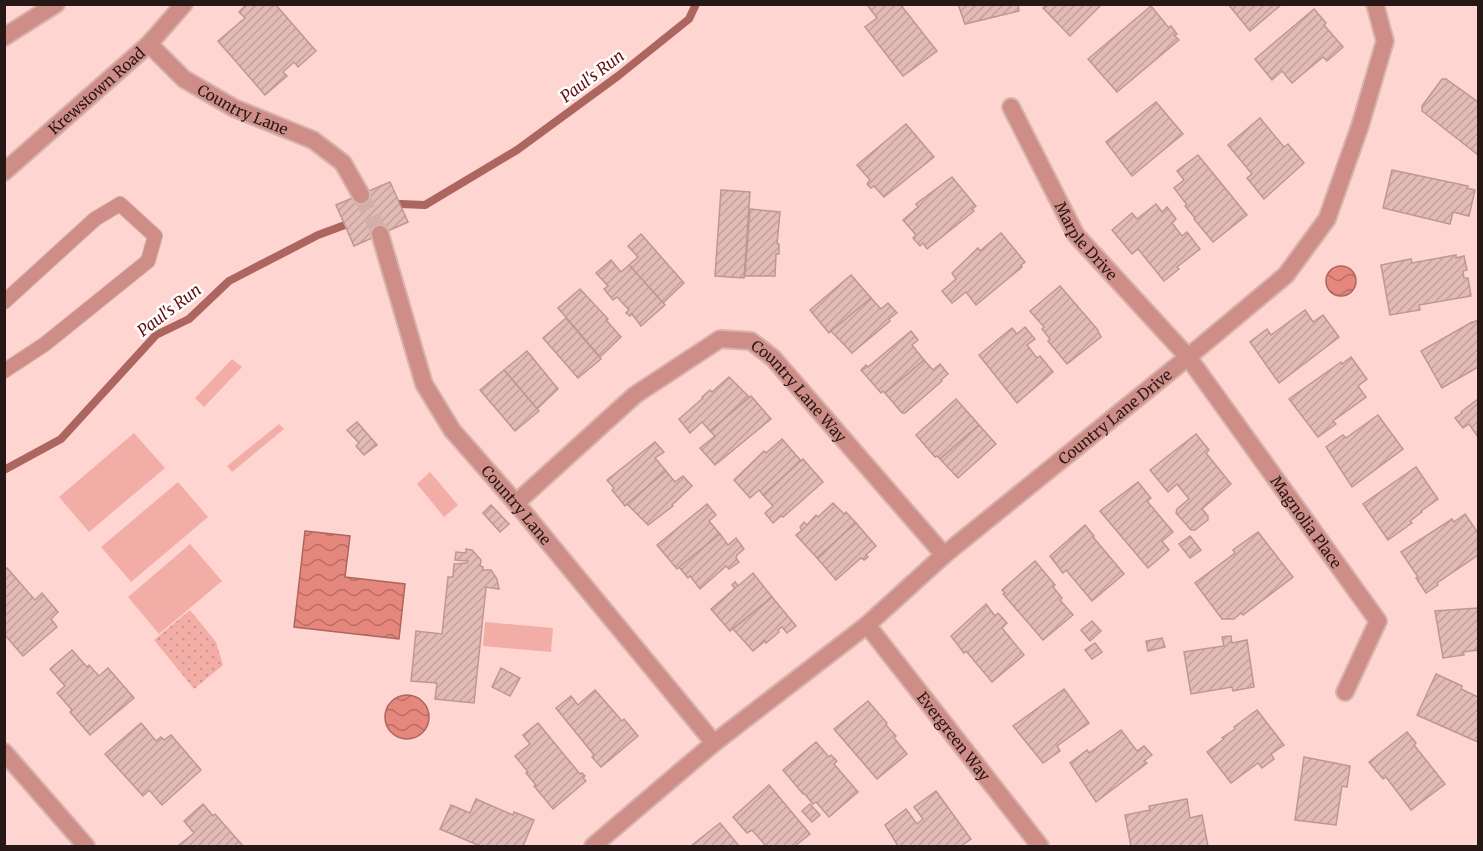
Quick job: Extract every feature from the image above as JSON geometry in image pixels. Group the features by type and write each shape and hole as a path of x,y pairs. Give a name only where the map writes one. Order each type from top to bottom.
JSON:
{"street":[{"path":"4,37 56,4"},
{"name":"Krewstown Road","path":"4,172 149,44 184,4"},
{"name":"Country Lane Drive","path":"594,846 714,743 867,625 944,555 1286,275 1327,219 1360,126 1385,41 1375,4"},
{"name":"Country Lane","path":"149,44 184,79 234,108 313,140 343,163 361,195"},
{"name":"Marple Drive","path":"1011,107 1076,235 1188,357"},
{"name":"Country Lane","path":"380,234 424,384 452,430 516,503 714,743"},
{"name":"Country Lane Way","path":"516,503 635,396 720,339 751,340 773,358 944,555"},
{"name":"Magnolia Place","path":"1188,357 1378,621 1345,692"},
{"name":"Evergreen Way","path":"867,625 1040,846"},
{"path":"4,752 86,846"}],"lane":[{"path":"4,302 95,219 120,204 155,236 148,261 45,344 4,371"}],"shaded area":[{"path":"232,359 242,367 204,407 195,398"},
{"path":"279,424 284,429 232,472 227,466"},
{"path":"134,433 165,468 89,532 59,497"},
{"path":"430,472 458,505 444,517 417,484"},
{"path":"178,482 208,517 131,582 101,547"},
{"path":"190,544 222,581 159,634 128,597"},
{"path":"190,610 216,642 223,665 194,689 154,640"},
{"path":"485,622 553,628 551,652 483,646"}],"water":[{"path":"1341,266 1352,270 1356,281 1352,292 1341,296 1330,292 1326,281 1330,270"},
{"path":"305,531 350,536 345,577 405,584 399,639 294,627"},
{"path":"407,695 416,696 423,701 428,708 428,726 423,733 416,738 407,739 398,738 391,733 386,726 385,717 386,708 391,701 398,696"}],"building":[{"path":"247,4 275,4 316,51 298,67 294,62 283,72 287,76 265,95 218,41 245,18 239,12"},
{"path":"870,4 900,4 937,51 903,76 865,27 877,18 868,6"},
{"path":"958,4 1018,4 1019,11 965,24"},
{"path":"1047,4 1102,4 1070,36 1043,8"},
{"path":"1228,4 1282,4 1250,31"},
{"path":"1151,6 1169,28 1171,26 1177,34 1174,35 1179,40 1117,92 1088,59"},
{"path":"1314,9 1343,47 1327,61 1323,57 1292,83 1282,71 1272,80 1255,59"},
{"path":"1442,79 1446,79 1478,102 1478,155 1422,111 1422,106"},
{"path":"1156,102 1183,134 1132,176 1106,142"},
{"path":"1260,118 1284,147 1288,144 1304,163 1264,199 1247,178 1252,174 1228,145"},
{"path":"906,124 934,157 884,197 874,186 871,188 867,184 870,180 857,165"},
{"path":"1198,155 1247,215 1213,242 1194,219 1174,188 1184,180 1177,171"},
{"path":"1392,170 1468,186 1467,188 1475,190 1469,216 1453,212 1450,224 1383,208"},
{"path":"952,177 976,206 972,209 974,211 927,249 923,243 920,246 913,238 916,235 903,220 918,207 916,204"},
{"path":"390,182 408,222 354,246 336,205"},
{"path":"721,190 750,192 744,278 715,276"},
{"path":"1156,204 1162,212 1167,207 1176,219 1172,223 1182,236 1187,232 1200,249 1177,267 1179,269 1164,281 1138,249 1132,254 1112,230 1132,213 1137,219"},
{"path":"750,209 780,212 777,244 779,244 779,254 776,254 775,276 745,276"},
{"path":"1001,233 1025,262 1021,265 1022,267 976,305 966,292 952,303 942,291 956,279 952,273 978,248 980,251"},
{"path":"641,234 684,283 663,303 629,265 638,257 628,246"},
{"path":"1456,255 1456,258 1464,256 1467,270 1463,271 1464,278 1468,278 1471,296 1419,305 1420,310 1390,315 1381,265 1411,259 1412,263"},
{"path":"611,260 621,272 629,265 665,305 641,326 632,314 630,316 626,313 629,310 617,297 613,300 604,289 608,286 596,273"},
{"path":"851,275 871,298 829,333 810,310"},
{"path":"1060,286 1097,329 1101,337 1067,364 1048,341 1050,339 1042,329 1044,327 1030,311"},
{"path":"580,289 608,319 606,320 621,337 600,357 558,308"},
{"path":"871,298 881,309 888,303 897,313 852,353 831,331"},
{"path":"1305,310 1313,322 1323,315 1339,337 1279,383 1250,342 1267,329 1271,335"},
{"path":"566,318 601,359 578,378 543,338"},
{"path":"1478,320 1478,367 1442,388 1421,351"},
{"path":"1025,327 1035,339 1027,345 1037,358 1040,356 1053,372 1017,403 979,355 1012,328 1017,334"},
{"path":"911,331 918,340 912,345 924,360 885,393 883,391 881,393 861,370 866,365 868,367"},
{"path":"527,351 558,389 537,409 504,370"},
{"path":"1351,357 1367,379 1358,386 1366,397 1333,421 1336,424 1318,437 1289,399"},
{"path":"924,360 933,370 940,364 948,374 905,413 902,413 885,393"},
{"path":"504,370 539,411 515,431 480,390"},
{"path":"729,377 749,397 710,431 702,422 690,433 679,419 710,390 712,392"},
{"path":"751,396 771,419 715,465 700,448 715,436 710,431"},
{"path":"956,399 979,425 940,459 935,457 916,435"},
{"path":"1478,399 1478,437 1469,424 1463,428 1455,418"},
{"path":"1378,415 1403,449 1352,487 1326,447 1343,435 1346,438"},
{"path":"357,422 377,445 364,455 356,446 359,443 347,430"},
{"path":"979,425 996,444 958,478 940,459"},
{"path":"1196,434 1209,450 1206,453 1231,484 1202,509 1208,516 1208,520 1195,530 1191,530 1176,513 1177,509 1189,499 1177,484 1168,492 1150,470"},
{"path":"782,439 801,461 763,495 759,490 750,498 734,480 764,451 766,453"},
{"path":"655,442 664,452 655,458 666,471 625,506 607,480"},
{"path":"803,459 823,482 773,523 765,513 773,506 763,495"},
{"path":"1416,467 1438,499 1410,521 1412,523 1388,540 1363,504"},
{"path":"666,471 675,482 683,476 692,486 673,506 648,525 627,504"},
{"path":"1138,482 1151,498 1147,501 1173,532 1162,541 1169,550 1148,568 1100,511"},
{"path":"833,503 856,523 817,558 796,535 802,530 800,527 804,522 807,525 816,515 818,517"},
{"path":"707,504 716,515 709,521 720,534 677,569 657,545"},
{"path":"491,505 509,524 500,532 483,513"},
{"path":"1465,514 1478,533 1478,555 1426,593 1401,552 1452,519 1454,522"},
{"path":"856,523 876,546 866,555 868,557 864,560 861,558 836,580 817,558"},
{"path":"1085,525 1124,574 1092,601 1066,570 1063,573 1050,556"},
{"path":"1258,532 1293,577 1243,615 1241,613 1234,619 1222,619 1195,583 1235,553 1233,550"},
{"path":"720,534 728,545 736,538 744,549 737,555 739,562 729,569 726,566 700,589 679,567"},
{"path":"1190,536 1201,550 1190,558 1179,544"},
{"path":"466,549 472,550 481,560 480,566 483,570 491,570 497,579 499,589 486,587 474,703 435,699 437,683 411,681 416,631 442,634 448,577 453,577 454,564 467,563 468,561 455,560 456,552 466,553"},
{"path":"1035,561 1055,585 1053,587 1062,598 1060,600 1073,615 1043,640 1002,590"},
{"path":"7,568 35,600 42,593 58,612 51,619 57,627 23,656 4,634 4,570"},
{"path":"753,573 772,597 730,631 711,609 735,588 732,585 735,582 738,586"},
{"path":"772,597 796,626 787,633 782,627 766,643 765,641 753,651 733,629"},
{"path":"986,604 995,616 998,613 1007,623 1002,628 1024,655 992,682 951,636"},
{"path":"1478,608 1478,650 1443,658 1435,611"},
{"path":"1092,621 1101,631 1090,641 1081,630"},
{"path":"1231,636 1232,643 1247,640 1254,687 1233,691 1232,687 1191,694 1184,652 1224,646 1222,637"},
{"path":"1162,638 1165,647 1148,651 1146,641"},
{"path":"1095,643 1102,652 1092,659 1085,650"},
{"path":"72,650 87,667 89,665 99,676 108,668 134,698 90,735 57,693 65,686 50,669"},
{"path":"501,668 520,678 510,696 492,687"},
{"path":"1436,674 1462,686 1461,689 1478,697 1478,742 1417,715"},
{"path":"1064,689 1089,723 1057,746 1060,751 1043,763 1013,726"},
{"path":"595,690 638,736 601,767 556,708 571,696 578,705"},
{"path":"868,701 887,723 886,725 896,736 894,738 907,754 877,779 834,729"},
{"path":"1257,710 1284,745 1271,754 1274,759 1262,768 1258,763 1231,783 1207,752"},
{"path":"141,723 156,741 161,737 164,740 171,735 201,770 162,805 149,790 143,796 105,754"},
{"path":"538,723 580,774 585,776 583,778 586,781 553,809 534,786 536,785 526,773 528,772 515,756 530,744 523,735"},
{"path":"1121,730 1137,751 1144,746 1152,755 1144,761 1147,763 1096,802 1070,763 1087,750 1089,753"},
{"path":"1407,732 1416,743 1414,745 1445,784 1411,810 1386,777 1383,779 1369,762"},
{"path":"816,742 829,757 831,755 837,761 834,764 858,792 829,817 816,802 813,804 803,794 783,770"},
{"path":"1304,757 1350,766 1347,787 1342,786 1336,825 1295,820"},
{"path":"769,785 810,834 795,846 766,846 752,830 747,833 733,817"},
{"path":"936,791 971,839 961,846 898,846 885,825 906,809 917,824 923,819 914,807"},
{"path":"476,799 513,815 514,812 534,820 523,846 480,846 440,829 451,805 470,813"},
{"path":"1187,799 1190,818 1202,815 1208,846 1131,846 1125,815 1150,810 1149,806"},
{"path":"203,804 243,846 178,846 194,833 184,821"},
{"path":"810,804 820,815 812,822 802,811"},
{"path":"720,823 739,846 691,846"}],"waterway":[{"name":"Paul's Run","path":"400,204 425,205 517,150 618,76 689,19 696,4"},
{"name":"Paul's Run","path":"4,470 61,439 156,335 189,319 229,281 318,235 345,225"}],"tunnel":[{"path":"361,195 380,234"}]}
